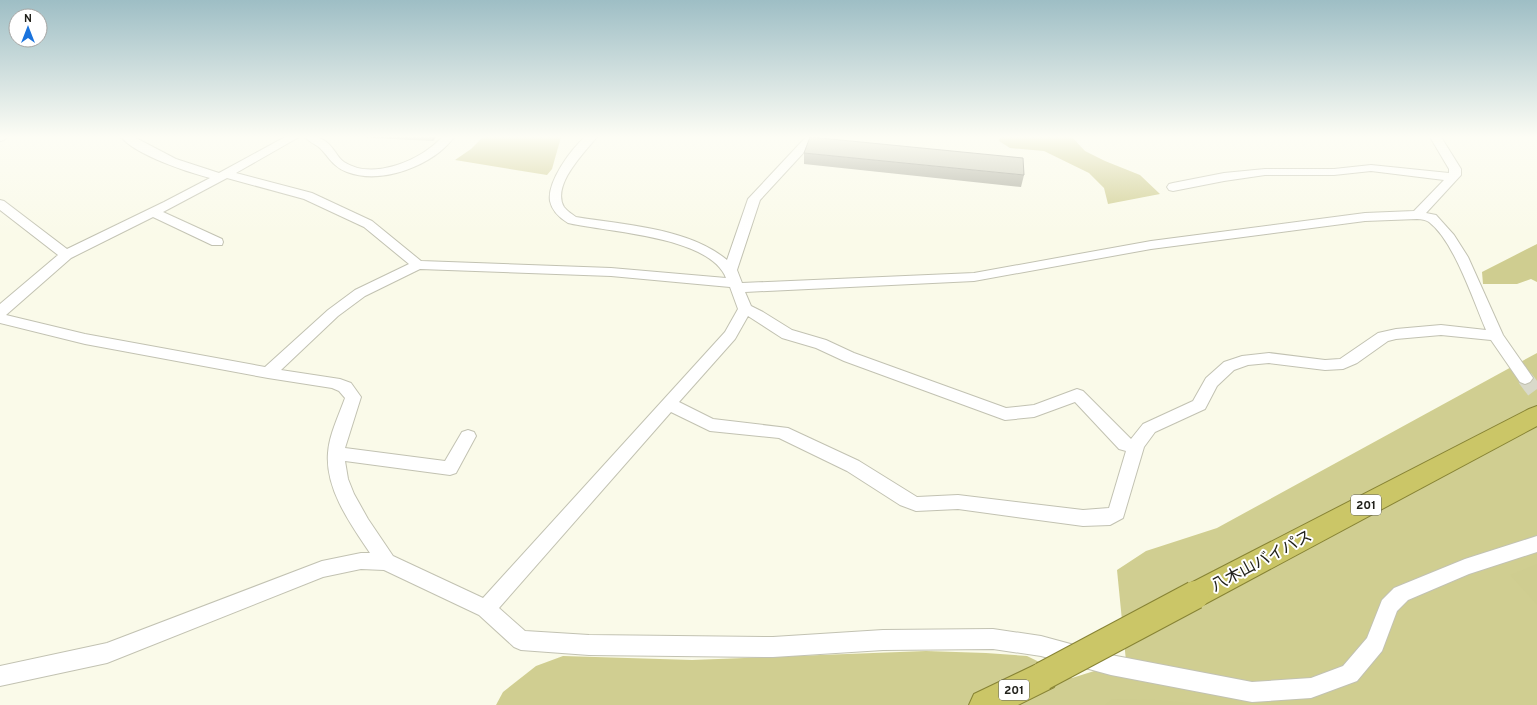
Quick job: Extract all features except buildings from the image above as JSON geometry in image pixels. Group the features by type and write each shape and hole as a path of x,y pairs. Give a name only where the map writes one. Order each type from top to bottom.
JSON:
{"highway":[{"name":"八木山バイパス","path":"985,705 1043,676 1537,415"}],"street":[{"path":"204,170 308,196 368,224 418,265"},
{"path":"0,312 66,255 234,170"},
{"path":"351,170 367,173 389,170"},
{"path":"565,170 556,191 556,201 560,211 572,220 672,237 697,246 716,258 733,280 745,309 758,315 787,334 821,344 849,357 1005,414 1022,415 1036,412 1077,395 1125,444 1135,448"},
{"path":"733,280 754,199 782,170"},
{"path":"1173,186 1224,177 1265,172 1334,172 1353,170"},
{"path":"1389,170 1454,177"},
{"path":"1417,215 1454,177 1455,170"},
{"path":"0,204 66,255"},
{"path":"153,212 217,242"},
{"path":"268,373 333,313 355,297 418,265 611,272 733,280 974,277 1151,245 1365,217 1417,215 1432,218 1448,235 1461,257 1496,336 1525,378"},
{"path":"486,609 730,335 745,309"},
{"path":"0,318 85,339 268,373 334,383 345,387 353,397 336,453 336,468 348,501 386,562"},
{"path":"669,404 710,425 782,432 853,466 906,500 916,504 958,502 1083,518 1110,517 1116,514 1135,448 1149,428 1199,405 1211,382 1229,366 1247,360 1269,358 1325,365 1343,364 1352,360 1367,347 1383,337 1396,334 1441,330 1496,336"},
{"path":"336,453 450,468 468,436"},
{"path":"0,676 107,653 322,569 361,561 386,562 486,609 521,640 589,645 773,647 890,640 994,639 1041,646 1110,665 1252,692 1311,688 1350,674 1376,644 1389,606 1401,594 1466,567 1537,544"}],"shaded area":[{"path":"516,170 551,170 547,175"},
{"path":"1083,170 1127,170 1140,175 1160,194 1108,204 1104,188 1089,173"},
{"path":"1537,244 1537,282 1531,279 1517,284 1483,284 1482,272"},
{"path":"1537,353 1537,705 496,705 503,692 536,666 563,656 692,660 926,651 986,653 1027,656 1072,678 1126,661 1117,570 1146,551 1217,528"},
{"path":"1537,564 1537,605 1510,575"},
{"path":"1113,699 1159,700 1211,705 1105,705"}],"tunnel":[{"path":"1525,378 1537,394"}]}
